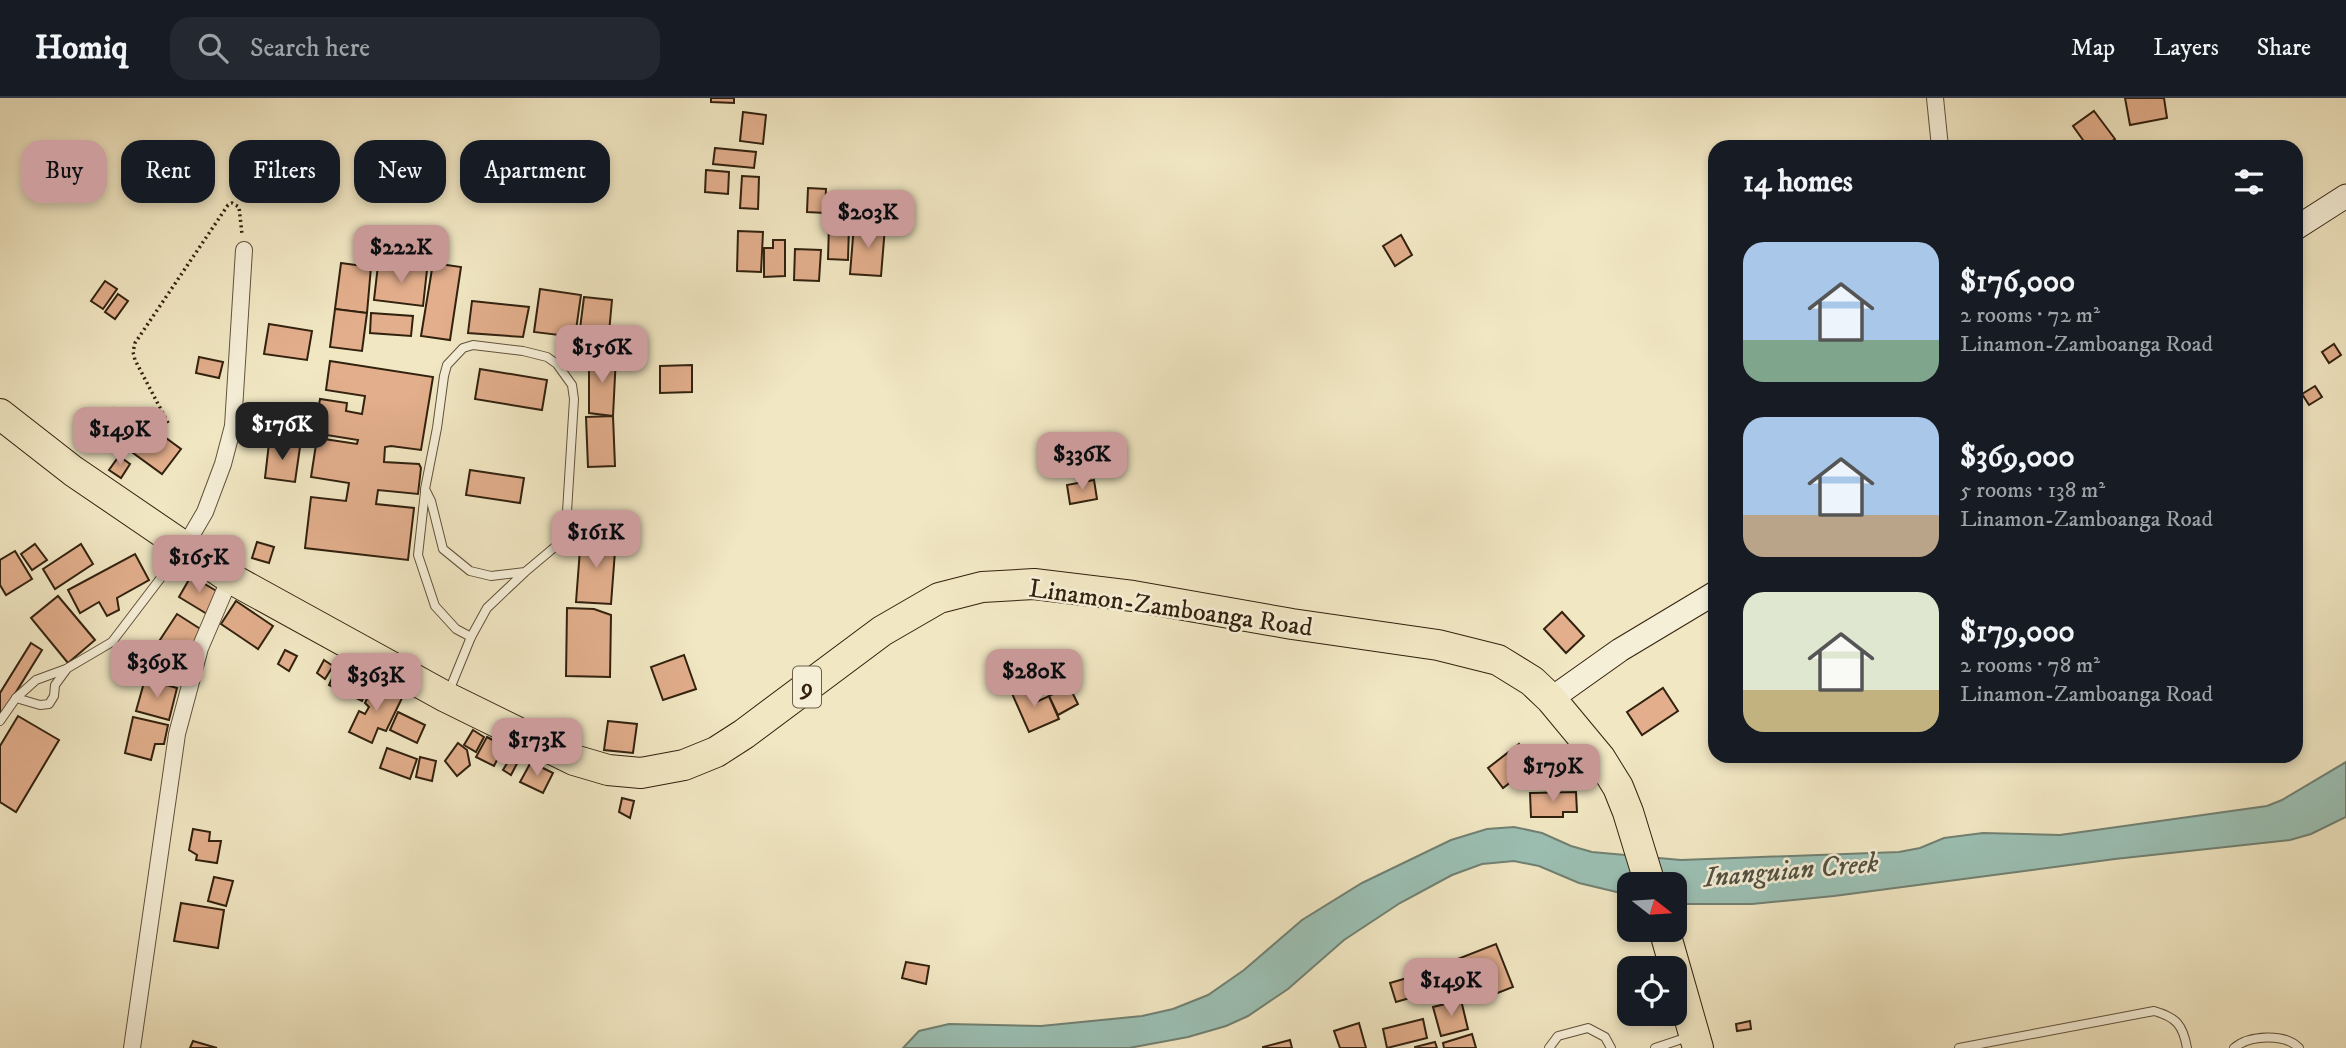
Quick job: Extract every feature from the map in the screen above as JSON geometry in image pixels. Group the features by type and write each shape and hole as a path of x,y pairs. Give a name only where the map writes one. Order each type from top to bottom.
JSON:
{"highway":[{"name":"Linamon-Zamboanga Road","path":"0,414 73,471 230,578 446,697 574,760 608,770 641,773 684,765 716,752 882,631 939,598 982,587 1034,584 1133,596 1463,650 1498,660 1516,669 1551,699 1601,758 1618,787 1628,812 1646,872"},
{"path":"1668,942 1696,1042"}],"street":[{"path":"1935,98 1939,140"},
{"path":"2303,224 2346,196"},
{"path":"184,548 205,512 223,464 233,426 244,250"},
{"path":"132,1048 177,734 200,648 230,578"},
{"path":"1551,699 1620,650 1708,597"}],"lane":[{"path":"446,697 487,608 556,546 566,528 574,399 572,385 557,364 536,353 473,345 463,348 454,356 447,365 444,376 425,489 418,555 435,606 456,629 471,638"},
{"path":"425,489 431,501 443,549 470,572 491,576 525,572"},
{"path":"0,721 16,698 36,680 66,669 112,642 184,548"},
{"path":"16,698 40,705 49,704 54,696 55,685 66,669"},
{"path":"1959,1048 2154,1011 2169,1016 2178,1023 2186,1038 2187,1048"},
{"path":"1549,1048 1558,1036 1588,1028 1605,1037 1611,1048"},
{"path":"2234,1048 2250,1040 2280,1038 2299,1048"},
{"path":"1655,1048 1696,1042"}],"path":[{"path":"168,422 135,360 135,343 228,205 232,203 239,207 244,250"}],"water":[{"name":"Inanguian Creek","path":"2346,762 2346,817 2311,834 2290,840 2115,859 1834,896 1752,904 1687,904 1687,872 1617,872 1617,892 1579,883 1539,866 1514,861 1482,864 1452,875 1400,903 1344,940 1288,989 1248,1016 1226,1026 1188,1037 1129,1048 903,1048 919,1031 949,1024 1041,1026 1142,1016 1173,1009 1208,995 1244,970 1302,920 1362,883 1451,840 1487,829 1514,827 1542,833 1592,852 1681,860 1899,852 1920,848 1944,838 1983,833 2060,835 2267,806"}],"building":[{"path":"711,98 734,98 734,103 711,102"},
{"path":"2125,98 2164,98 2167,118 2130,125"},
{"path":"2094,111 2115,139 2083,140 2073,126"},
{"path":"743,112 766,115 763,144 740,141"},
{"path":"715,148 756,152 754,168 713,164"},
{"path":"706,170 729,172 728,194 705,192"},
{"path":"742,176 759,177 758,209 740,208"},
{"path":"808,188 826,189 825,213 807,212"},
{"path":"829,225 849,226 848,260 828,259"},
{"path":"854,225 885,227 881,276 850,274"},
{"path":"738,231 763,232 761,272 737,271"},
{"path":"1401,235 1412,255 1395,266 1383,246"},
{"path":"773,240 785,240 785,276 764,277 764,248 773,248"},
{"path":"795,249 821,250 819,281 794,280"},
{"path":"341,263 371,267 367,313 335,309"},
{"path":"433,263 461,267 450,340 421,336"},
{"path":"378,265 427,270 423,306 374,300"},
{"path":"105,281 117,289 103,309 91,301"},
{"path":"540,289 581,295 575,337 534,332"},
{"path":"118,294 128,301 115,319 105,312"},
{"path":"584,297 612,300 607,354 577,352"},
{"path":"472,301 529,307 523,337 468,333"},
{"path":"335,309 367,313 362,351 330,347"},
{"path":"371,313 413,316 411,336 370,333"},
{"path":"269,324 312,331 307,360 264,354"},
{"path":"2334,344 2341,355 2329,363 2322,352"},
{"path":"589,356 616,356 613,416 589,413"},
{"path":"199,357 223,362 219,378 196,373"},
{"path":"330,361 433,377 421,450 385,447 384,462 419,464 421,468 418,494 378,490 376,504 414,508 408,560 305,548 311,497 346,501 349,483 311,477 317,438 357,444 358,440 314,433 320,399 347,403 346,411 362,414 365,396 326,390"},
{"path":"692,365 692,392 660,393 660,366"},
{"path":"480,369 547,380 542,410 475,399"},
{"path":"2315,386 2322,397 2309,405 2303,393"},
{"path":"114,408 131,420 111,448 94,437"},
{"path":"613,416 615,466 588,467 586,417"},
{"path":"147,424 181,449 162,474 129,450"},
{"path":"269,443 300,447 295,482 265,478"},
{"path":"119,456 130,464 121,478 109,470"},
{"path":"470,470 524,478 520,503 466,495"},
{"path":"1094,480 1097,499 1070,504 1067,485"},
{"path":"581,536 616,538 611,604 576,602"},
{"path":"257,542 274,547 269,563 252,558"},
{"path":"35,544 47,560 32,570 21,554"},
{"path":"81,544 93,564 55,589 43,569"},
{"path":"15,551 32,579 6,595 0,585 0,560"},
{"path":"135,554 149,580 117,598 119,610 107,616 99,602 80,613 68,590"},
{"path":"191,576 220,593 207,614 179,597"},
{"path":"58,596 95,640 68,663 31,618"},
{"path":"236,601 273,626 258,649 221,624"},
{"path":"567,608 594,609 611,615 610,677 566,676"},
{"path":"1562,612 1584,636 1566,653 1544,629"},
{"path":"177,614 202,630 175,671 150,655"},
{"path":"31,643 42,650 0,718 0,693"},
{"path":"285,650 297,656 289,671 278,664"},
{"path":"684,655 696,689 663,700 651,667"},
{"path":"324,660 333,666 325,679 317,673"},
{"path":"338,665 371,680 362,701 329,685"},
{"path":"145,679 177,688 169,720 136,711"},
{"path":"374,683 403,696 386,731 378,728 372,743 349,732 359,711 365,714 369,707 365,703"},
{"path":"1025,683 1034,703 1049,696 1059,719 1029,732 1010,689"},
{"path":"1069,686 1078,704 1058,715 1049,696"},
{"path":"1663,688 1678,711 1642,735 1627,712"},
{"path":"398,712 425,725 417,743 390,730"},
{"path":"18,716 59,740 16,812 0,802 0,746"},
{"path":"133,717 168,725 164,744 155,744 151,760 125,753"},
{"path":"608,721 637,724 633,753 604,750"},
{"path":"473,730 484,737 476,752 464,745"},
{"path":"487,737 504,746 494,766 476,757"},
{"path":"458,743 467,750 470,765 457,776 445,761"},
{"path":"1519,744 1534,764 1503,788 1488,768"},
{"path":"387,748 417,759 410,779 380,768"},
{"path":"510,748 522,754 511,775 503,770 509,760 505,758"},
{"path":"420,757 436,761 432,781 416,777"},
{"path":"531,762 553,773 543,793 520,782"},
{"path":"1576,792 1577,812 1563,812 1563,817 1531,817 1530,793"},
{"path":"622,798 634,801 630,818 619,812"},
{"path":"193,829 210,832 209,841 221,841 217,863 196,860 197,855 189,850"},
{"path":"214,877 233,881 226,906 208,901"},
{"path":"181,903 224,910 218,948 174,941"},
{"path":"1496,944 1513,987 1472,1003 1455,960"},
{"path":"906,962 929,966 926,984 902,978"},
{"path":"1451,970 1455,983 1435,988 1431,975"},
{"path":"1414,976 1420,995 1396,1002 1390,983"},
{"path":"1461,1000 1468,1029 1441,1036 1433,1007"},
{"path":"1423,1019 1427,1038 1387,1048 1383,1029"},
{"path":"1750,1021 1751,1029 1737,1031 1736,1024"},
{"path":"1359,1023 1366,1048 1340,1048 1334,1031"},
{"path":"1472,1034 1476,1048 1444,1048 1443,1043"},
{"path":"1290,1040 1292,1048 1263,1048 1263,1047"},
{"path":"193,1041 217,1048 190,1048"},
{"path":"1435,1042 1437,1048 1415,1048 1415,1047"}]}
